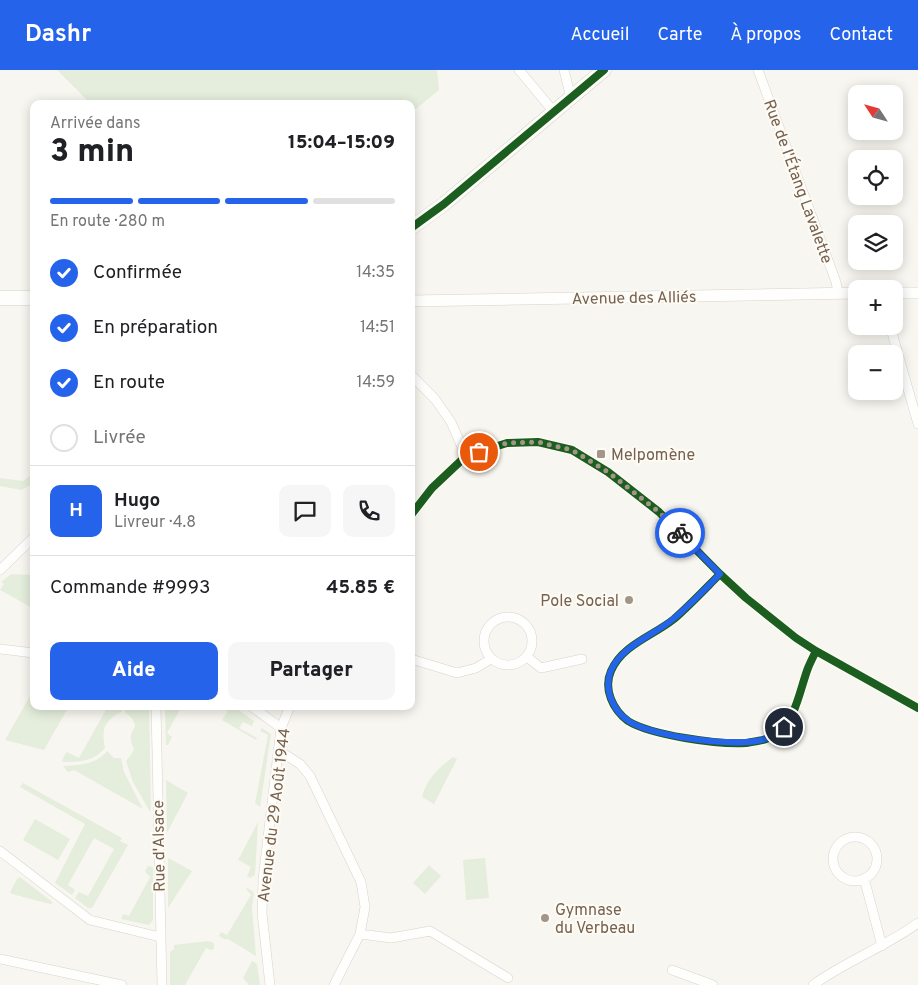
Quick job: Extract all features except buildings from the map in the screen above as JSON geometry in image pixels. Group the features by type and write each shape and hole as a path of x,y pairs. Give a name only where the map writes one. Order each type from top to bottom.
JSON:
{"main road":[{"path":"415,225 444,204 604,70"},
{"path":"415,235 444,204"},
{"path":"0,298 30,298"}],"street":[{"path":"519,70 554,112"},
{"path":"564,70 571,98"},
{"name":"Rue de l'Étang Lavalette","path":"758,70 836,282 838,293"},
{"name":"Avenue des Alliés","path":"415,300 848,293"},
{"path":"903,293 918,293"},
{"path":"893,335 918,424"},
{"path":"415,378 435,399 451,422 466,456"},
{"path":"415,511 432,488 466,456 507,443 538,442 572,450 608,472 659,512 720,574 759,609 816,651 918,708"},
{"path":"0,570 30,541"},
{"path":"720,574 672,620 621,654 615,663 608,682 609,693 616,708 628,721 643,728 711,742 744,743 769,738 789,721 816,651"},
{"path":"507,616 521,620 531,630 533,644 527,658 516,665 502,665 491,659 484,646 485,632 494,621 507,616"},
{"path":"0,649 30,653"},
{"path":"527,658 541,668 582,659"},
{"path":"415,660 457,673 476,668 491,659"},
{"name":"Rue d'Alsace","path":"156,710 162,985"},
{"path":"256,710 281,728"},
{"name":"Avenue du 29 Août 1944","path":"270,985 262,913 263,879 281,728 288,710"},
{"path":"278,750 300,764 310,776 361,882 365,907 360,934 334,985"},
{"path":"854,836 864,838 871,843 876,852 878,860 874,870 869,876 864,878 858,881 851,881 841,876 836,870 833,858 834,850 846,838 854,836"},
{"path":"0,851 90,920 160,937"},
{"path":"864,878 882,946"},
{"path":"813,985 851,961 882,946 918,923"},
{"path":"360,934 391,938 430,931 508,978"},
{"path":"0,958 122,985"},
{"path":"672,970 713,985"}],"green space":[{"path":"57,70 437,70 439,90 415,110 415,100 87,100"},
{"path":"30,476 30,485 21,490 0,486 0,478 23,481"},
{"path":"11,574 30,575 30,607 0,590 4,584 1,582"},
{"path":"30,696 30,710 67,710 44,750 5,740"},
{"path":"106,710 122,710 122,712 113,717 105,727 105,748 100,753 91,759 62,762 67,752 79,758"},
{"path":"125,710 149,710 151,811 133,782 126,761 134,749 131,738 135,727 132,719 125,713"},
{"path":"165,710 180,710 167,733 172,737 168,745 166,745"},
{"path":"226,710 239,710 254,721 252,726 243,722 239,728 257,738 256,740 222,720 228,711"},
{"path":"262,728 271,734 260,807 255,803 268,735 260,731"},
{"path":"107,751 114,758 121,758 124,772 143,809 74,770 68,772 63,766 92,762 103,756"},
{"path":"453,757 457,759 434,804 422,797 424,791 434,774"},
{"path":"166,780 188,793 167,833"},
{"path":"23,783 122,838 120,841 128,845 92,908 88,908 75,898 79,892 88,896 114,849 94,838 68,885 75,890 72,895 55,883 85,824 20,787"},
{"path":"35,819 70,839 58,860 23,840"},
{"path":"258,822 255,875 250,878 247,876 251,867 238,860"},
{"path":"168,858 192,871 168,908"},
{"path":"485,858 489,898 466,900 463,860"},
{"path":"429,865 441,876 425,894 413,883"},
{"path":"148,866 153,867 153,920 149,925 121,919 123,914 129,916 150,877 145,871"},
{"path":"20,877 51,901 52,904 12,894 10,892"},
{"path":"247,888 254,892 252,908 256,956 228,939 219,936 221,932 227,935 251,895"},
{"path":"209,941 214,943 214,949 206,948 185,985 170,985 170,952 174,949 174,945"},
{"path":"252,961 257,964 260,985 249,985 243,978"}],"cycle path":[{"path":"415,225 444,204 604,70"},
{"path":"415,510 432,488 466,456 507,443 538,442 572,450 608,472 659,512 746,598 796,638 918,708"},
{"path":"720,574 674,619 630,648 616,662 609,678 609,692 614,705 628,721 652,731 703,741 746,743 767,739 778,733 789,720 816,651"}],"way so far":[{"path":"479,452 507,443 538,442 572,450 608,472 659,512 680,533"}],"place":[{"name":"Melpomène","path":"601,454"},
{"name":"Pole Social","path":"629,600"},
{"name":"Gymnase du Verbeau","path":"545,918"}],"route":[{"path":"680,533 720,574 672,620 621,654 610,673 608,682 612,702 628,721 643,728 711,742 744,743 760,740 769,738 784,727"}]}
